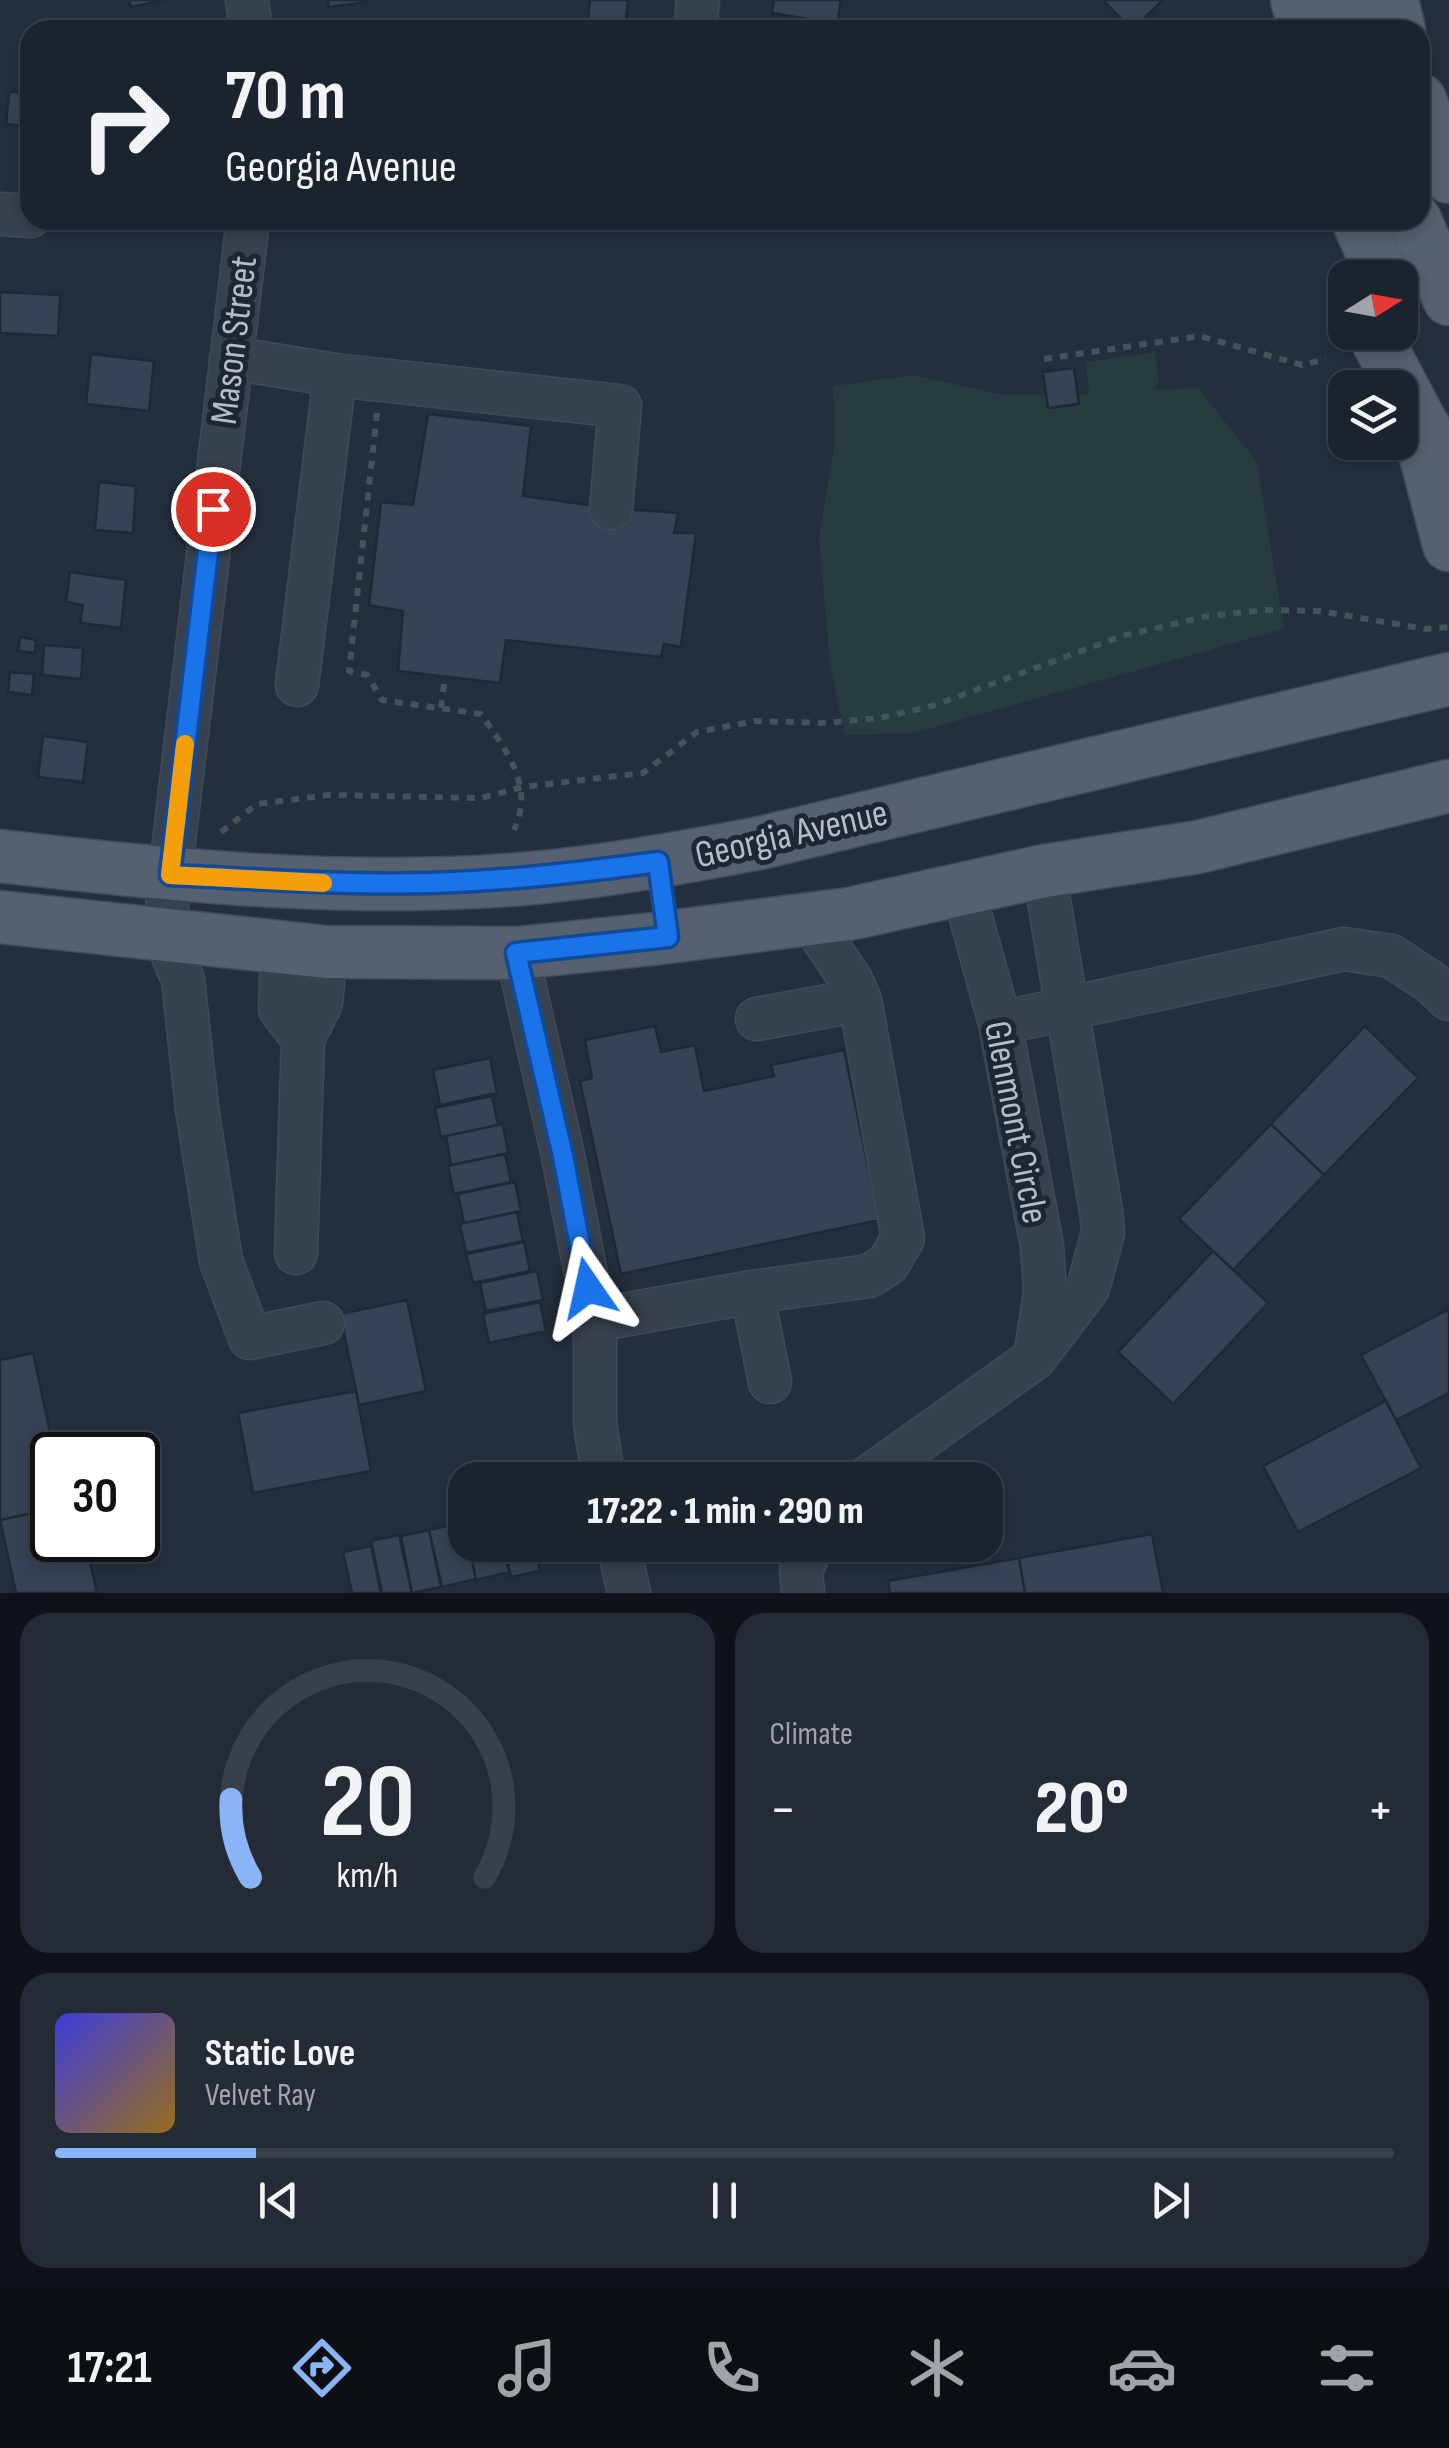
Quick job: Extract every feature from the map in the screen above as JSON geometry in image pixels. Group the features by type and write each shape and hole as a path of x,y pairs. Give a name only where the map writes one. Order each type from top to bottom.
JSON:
{"main road":[{"path":"1430,127 1449,177"},
{"path":"1328,230 1340,260"},
{"path":"1362,230 1375,260"},
{"path":"1419,230 1449,299"},
{"path":"1387,350 1431,406 1449,545"},
{"path":"1412,350 1449,465"},
{"name":"Georgia Avenue","path":"0,856 170,875 331,883 532,878 658,862 760,843 1443,672"},
{"name":"Georgia Avenue","path":"0,917 304,950 516,953 849,914 1044,872 1198,847 1449,786"},
{"path":"658,862 668,937"}],"street":[{"name":"Mason Street","path":"165,936 247,230"},
{"path":"231,358 335,375 620,406 611,508"},
{"path":"297,684 335,375"},
{"name":"Glenmont Circle","path":"888,1462 1035,1358 1088,1288 1103,1233 1044,872"},
{"name":"Glenmont Circle","path":"963,889 1000,1024 1042,1246 1045,1292 1035,1358"},
{"path":"595,1320 869,1276 888,1264 902,1238 860,1000 809,918"},
{"path":"165,936 183,980 197,1108 222,1261 250,1338 324,1323"},
{"name":"Glenmont Circle","path":"1068,1010 1344,949 1391,956 1449,999"},
{"path":"296,1254 303,1039 280,1009 304,950"},
{"path":"516,953 563,1156 595,1320 595,1424 601,1462"},
{"path":"757,1018 860,1000"},
{"path":"1000,1024 1068,1010"},
{"path":"752,1292 770,1382"},
{"path":"622,1562 629,1593"},
{"path":"803,1593 801,1570 805,1562"}],"path":[{"path":"1044,359 1200,336 1302,365 1326,359"},
{"path":"394,414 377,408 349,670 368,675 382,700 482,714 523,787 521,815 514,830"},
{"path":"221,832 257,804 328,796 481,798 523,787 643,773 697,732 755,721 880,718 932,706 1122,636 1208,616 1265,610 1319,611 1426,629 1449,627"},
{"path":"441,708 445,676"}],"green space":[{"path":"1155,352 1159,382 1154,390 1198,388 1257,462 1284,629 913,733 845,735 830,664 819,537 835,443 833,386 913,375 1004,395 1089,394 1086,362"}],"building":[{"path":"129,0 165,0 131,7"},
{"path":"328,0 367,0 367,2 329,7"},
{"path":"590,0 628,0 626,20 588,20"},
{"path":"774,0 841,0 838,20 772,13"},
{"path":"1103,0 1163,0 1142,20 1122,20"},
{"path":"9,92 20,93 20,125 6,124"},
{"path":"0,292 60,295 58,336 0,333"},
{"path":"91,354 154,361 149,411 86,404"},
{"path":"1074,368 1079,404 1048,408 1043,372"},
{"path":"428,414 531,426 523,496 678,513 674,533 696,533 681,647 664,644 661,657 506,640 500,683 398,671 403,611 369,605 381,502 413,505"},
{"path":"99,482 136,486 133,533 95,530"},
{"path":"70,572 126,580 121,628 80,623 83,605 66,602"},
{"path":"20,637 36,640 35,653 18,651"},
{"path":"44,645 83,648 81,679 42,675"},
{"path":"10,672 34,674 32,695 8,692"},
{"path":"43,736 88,742 83,782 38,777"},
{"path":"655,1026 661,1052 695,1045 704,1091 774,1076 771,1065 844,1050 879,1220 621,1274 580,1081 592,1078 585,1040"},
{"path":"1365,1026 1418,1078 1324,1175 1271,1124"},
{"path":"490,1058 497,1093 440,1105 433,1070"},
{"path":"492,1096 498,1125 441,1137 435,1108"},
{"path":"503,1124 508,1153 451,1165 446,1136"},
{"path":"1271,1124 1324,1175 1233,1270 1179,1219"},
{"path":"505,1154 511,1182 454,1194 448,1166"},
{"path":"515,1182 521,1211 464,1223 458,1194"},
{"path":"517,1212 523,1241 466,1253 460,1224"},
{"path":"524,1242 530,1271 473,1283 466,1254"},
{"path":"1213,1251 1268,1303 1173,1404 1118,1352"},
{"path":"537,1271 543,1300 486,1311 480,1283"},
{"path":"407,1300 426,1391 359,1405 340,1314"},
{"path":"540,1302 546,1331 489,1343 483,1314"},
{"path":"1449,1309 1449,1393 1396,1420 1361,1355"},
{"path":"33,1353 50,1432 30,1432 30,1514 0,1520 0,1360"},
{"path":"356,1391 371,1471 253,1493 238,1413"},
{"path":"1386,1401 1421,1468 1298,1532 1263,1466"},
{"path":"30,1514 30,1562 90,1562 97,1593 16,1593 0,1520"},
{"path":"448,1526 448,1562 472,1562 476,1579 442,1587 429,1530"},
{"path":"429,1530 441,1587 412,1593 401,1536"},
{"path":"1152,1534 1163,1593 1025,1593 1019,1558"},
{"path":"399,1535 412,1593 382,1593 371,1541"},
{"path":"371,1546 381,1593 352,1593 343,1552"},
{"path":"1019,1558 1025,1593 890,1593 888,1581"},
{"path":"472,1562 507,1562 509,1572 476,1580"},
{"path":"508,1562 538,1562 540,1571 511,1577"}],"slow traffic":[{"path":"185,744 170,875 323,883"}],"route":[{"path":"213,509 170,875 331,883 430,883 532,878 658,862 668,937 516,953 563,1156 588,1288"}]}
